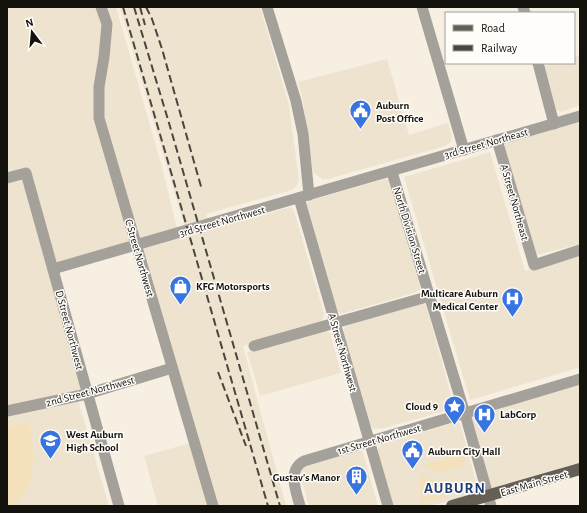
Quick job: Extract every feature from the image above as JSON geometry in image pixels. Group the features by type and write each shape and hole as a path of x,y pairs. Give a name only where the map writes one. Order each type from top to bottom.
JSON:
{"main road":[{"name":"East Main Street","path":"452,506 489,501 580,469"}],"street":[{"name":"C Street Northwest","path":"101,7 106,24 104,57 98,87 99,118 213,506"},
{"name":"A Street Northwest","path":"267,7 296,101 303,134 304,197 334,322 388,506"},
{"path":"422,7 464,150"},
{"path":"538,64 554,124 580,108"},
{"name":"3rd Street Northeast","path":"392,172 580,116"},
{"name":"A Street Northeast","path":"497,140 534,265 580,250"},
{"name":"3rd Street Northwest","path":"53,269 392,172"},
{"name":"North Division Street","path":"392,172 466,414 489,501"},
{"name":"D Street Northwest","path":"7,178 26,173 119,506"},
{"path":"254,346 334,322 430,296"},
{"name":"2nd Street Northwest","path":"7,411 87,394 172,368"},
{"name":"1st Street Northwest","path":"300,506 295,484 295,469 304,461 580,379"}],"shaded area":[{"path":"7,7 116,7 162,167 178,233 53,270 87,394 77,397 109,506 7,506"},
{"path":"120,7 260,7 289,105 299,180 297,185 292,190 206,214 212,229 291,207 294,211 323,310 324,315 320,324 243,346 286,506 158,506 144,456 194,442 138,249 187,235"},
{"path":"580,55 580,105 561,112 556,109 544,66 551,64 575,64 575,57"},
{"path":"387,59 409,135 448,123 452,137 451,142 445,146 328,179 323,179 316,175 313,172 303,100 298,82"},
{"path":"580,122 580,244 536,255 504,146 507,142"},
{"name":"Multicare Auburn Medical Center","path":"490,152 525,271 580,255 580,366 578,368 470,400 404,177"},
{"path":"388,179 390,182 421,289 414,293 341,314 336,311 306,203 308,201"},
{"path":"423,303 426,305 454,406 452,409 384,428 374,429 370,425 343,335 344,328 349,323"},
{"path":"323,331 330,333 341,373 260,396 247,352"},
{"path":"580,385 580,465 577,466 574,464 502,485 498,488 492,488 489,482 475,427 472,424 471,418 473,415"},
{"path":"29,422 33,460 30,483 25,492 13,506 7,506 7,427"},
{"path":"457,422 460,423 476,481 479,483 481,490 475,495 429,506 393,506 377,450 379,447 382,444"},
{"path":"361,450 363,453 378,506 309,506 301,477 302,470 306,466"},
{"path":"462,455 465,465 440,473 427,466 428,464"},
{"path":"422,475 429,479 424,489 428,500 430,501 420,504 419,502 423,500 418,482"},
{"path":"431,480 436,483 436,485 451,492 449,496 433,501 429,498 426,489"}],"railway":[{"path":"123,7 268,506"},
{"path":"134,7 280,506"},
{"path":"140,7 145,25"},
{"path":"146,7 152,19 162,49 202,190"},
{"path":"218,372 246,446"}],"place":[{"name":"Auburn Post Office","path":"360,130"},
{"name":"KFG Motorsports","path":"180,306"},
{"name":"Multicare Auburn Medical Center","path":"513,318"},
{"name":"Cloud 9","path":"454,426"},
{"name":"LabCorp","path":"484,434"},
{"name":"West Auburn High School","path":"51,460"},
{"name":"Auburn City Hall","path":"412,470"},
{"name":"Gustav's Manor","path":"356,496"}],"district":[{"name":"AUBURN","path":"455,488"}]}
